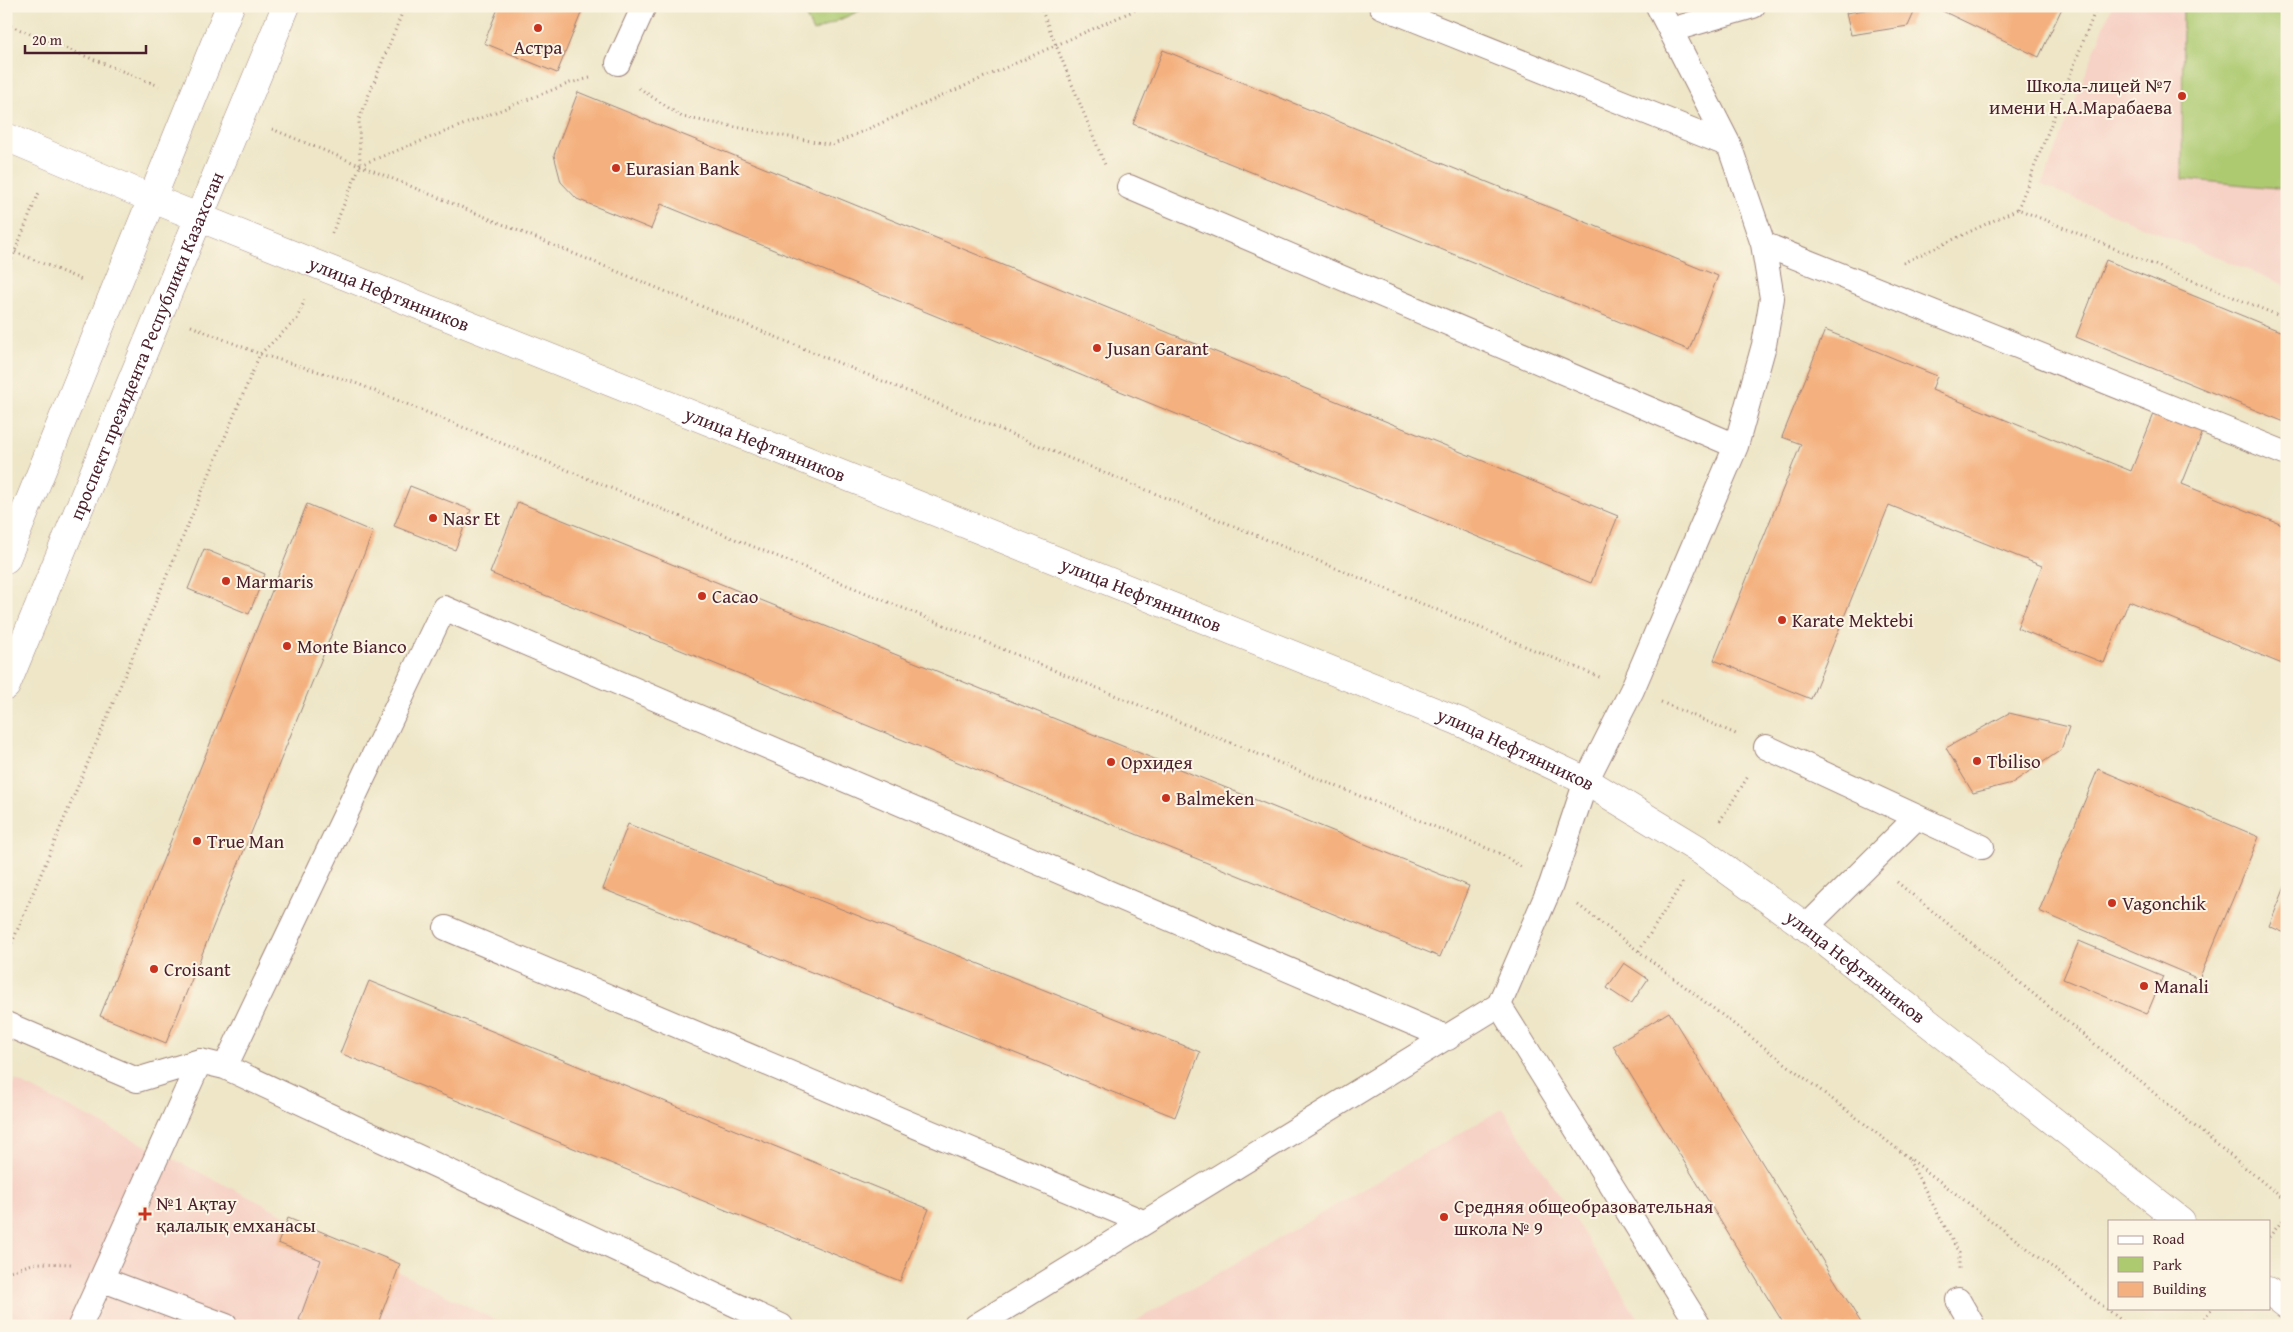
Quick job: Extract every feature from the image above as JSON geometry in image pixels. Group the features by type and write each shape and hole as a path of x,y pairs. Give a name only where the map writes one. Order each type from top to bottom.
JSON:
{"street":[{"path":"6,559 115,294 230,6"},
{"name":"проспект президента Республики Казахстан","path":"6,686 201,217 286,6"},
{"name":"улица Нефтянников","path":"6,137 153,199 1458,721 1586,781 1702,851 1806,927 2180,1220"},
{"path":"2270,1292 2287,1305"}],"lane":[{"path":"618,63 644,6"},
{"path":"1381,6 1729,145"},
{"path":"976,1326 1499,1005 1550,885 1586,781 1632,690 1736,446 1764,345 1772,298 1763,244 1729,145 1658,6"},
{"path":"1671,30 1752,6"},
{"path":"1129,188 1736,446"},
{"path":"1763,244 1862,282 2287,454"},
{"path":"225,1067 444,608 1448,1038"},
{"path":"1766,747 1982,847"},
{"path":"1806,927 1917,817"},
{"path":"446,928 1143,1222"},
{"path":"1499,1005 1699,1326"},
{"path":"6,1024 137,1080 200,1061 225,1067 781,1326"},
{"path":"80,1326 200,1061"},
{"path":"104,1272 226,1326"},
{"path":"1958,1300 1973,1326"}],"path":[{"path":"6,957 260,354 297,319 360,166 359,119 405,6"},
{"path":"1040,6 1105,166 1129,188"},
{"path":"632,84 682,117 832,145 1144,6"},
{"path":"1862,282 2018,209 2097,6"},
{"path":"6,24 192,99"},
{"path":"360,166 570,83 598,77"},
{"path":"241,116 1766,747"},
{"path":"6,273 54,157"},
{"path":"2018,209 2287,320"},
{"path":"6,248 115,294"},
{"path":"160,313 260,354 353,382 1501,854 1550,885 2129,1326"},
{"path":"1873,862 2287,1202"},
{"path":"1908,1158 1959,1253 1958,1300"},
{"path":"2270,1236 2287,1215"},
{"path":"6,1272 36,1263 104,1272"},
{"path":"2198,1326 2210,1310"}],"shaded area":[{"name":"Школа-лицей №7 имени Н.А.Марабаева","path":"2112,6 2287,6 2287,286 2042,185"},
{"name":"№1 Ақтау қалалық емханасы","path":"15,1080 507,1326 6,1326 6,1102"},
{"name":"Средняя общеобразовательная школа № 9","path":"1503,1108 1643,1326 1127,1326"}],"green space":[{"path":"801,6 870,6 813,32"},
{"path":"2183,6 2287,9 2287,189 2182,179"}],"building":[{"path":"499,6 584,6 557,73 484,43"},
{"path":"1534,6 1549,6 1547,11"},
{"path":"1877,6 1917,6 1908,26 1851,35 1846,13 1876,8"},
{"path":"1932,6 2063,6 2039,57"},
{"path":"1163,50 1718,276 1689,350 1133,124"},
{"path":"578,92 1618,516 1591,583 661,204 651,229 577,199 561,182 554,155"},
{"path":"2106,260 2287,334 2287,423 2076,337"},
{"path":"1825,330 1937,376 1932,390 2131,471 2156,409 2204,429 2182,484 2287,527 2287,666 2129,601 2104,663 2017,628 2042,566 1889,505 1811,699 1714,660 1801,444 1782,437"},
{"name":"Nasr Et","path":"410,486 471,510 455,550 394,526"},
{"path":"518,502 1469,886 1440,957 490,573"},
{"path":"307,504 373,532 166,1043 100,1016"},
{"name":"Marmaris","path":"204,549 265,574 249,614 188,589"},
{"path":"2009,713 2069,727 2061,750 2012,783 1973,793 1946,748"},
{"path":"2098,769 2259,837 2199,979 2039,911"},
{"path":"628,824 1200,1052 1175,1117 603,889"},
{"path":"2287,882 2287,934 2269,926"},
{"path":"2079,941 2163,976 2147,1014 2063,979"},
{"path":"1624,963 1648,979 1631,1004 1607,988"},
{"path":"369,981 929,1209 900,1281 340,1053"},
{"path":"1669,1012 1863,1326 1785,1326 1613,1046"},
{"path":"288,1218 400,1264 377,1326 313,1326 299,1320 321,1260 278,1243"}],"place":[{"name":"Астра","path":"538,28"},
{"name":"Школа-лицей №7 имени Н.А.Марабаева","path":"2182,96"},
{"name":"Eurasian Bank","path":"616,168"},
{"name":"Jusan Garant","path":"1097,348"},
{"name":"Nasr Et","path":"433,518"},
{"name":"Marmaris","path":"226,581"},
{"name":"Cacao","path":"702,596"},
{"name":"Karate Mektebi","path":"1782,620"},
{"name":"Monte Bianco","path":"287,646"},
{"name":"Tbiliso","path":"1977,761"},
{"name":"Орхидея","path":"1111,762"},
{"name":"Balmeken","path":"1166,798"},
{"name":"True Man","path":"197,841"},
{"name":"Vagonchik","path":"2112,903"},
{"name":"Croisant","path":"154,969"},
{"name":"Manali","path":"2144,986"},
{"name":"№1 Ақтау қалалық емханасы","path":"145,1214"},
{"name":"Средняя общеобразовательная школа № 9","path":"1444,1217"}]}
